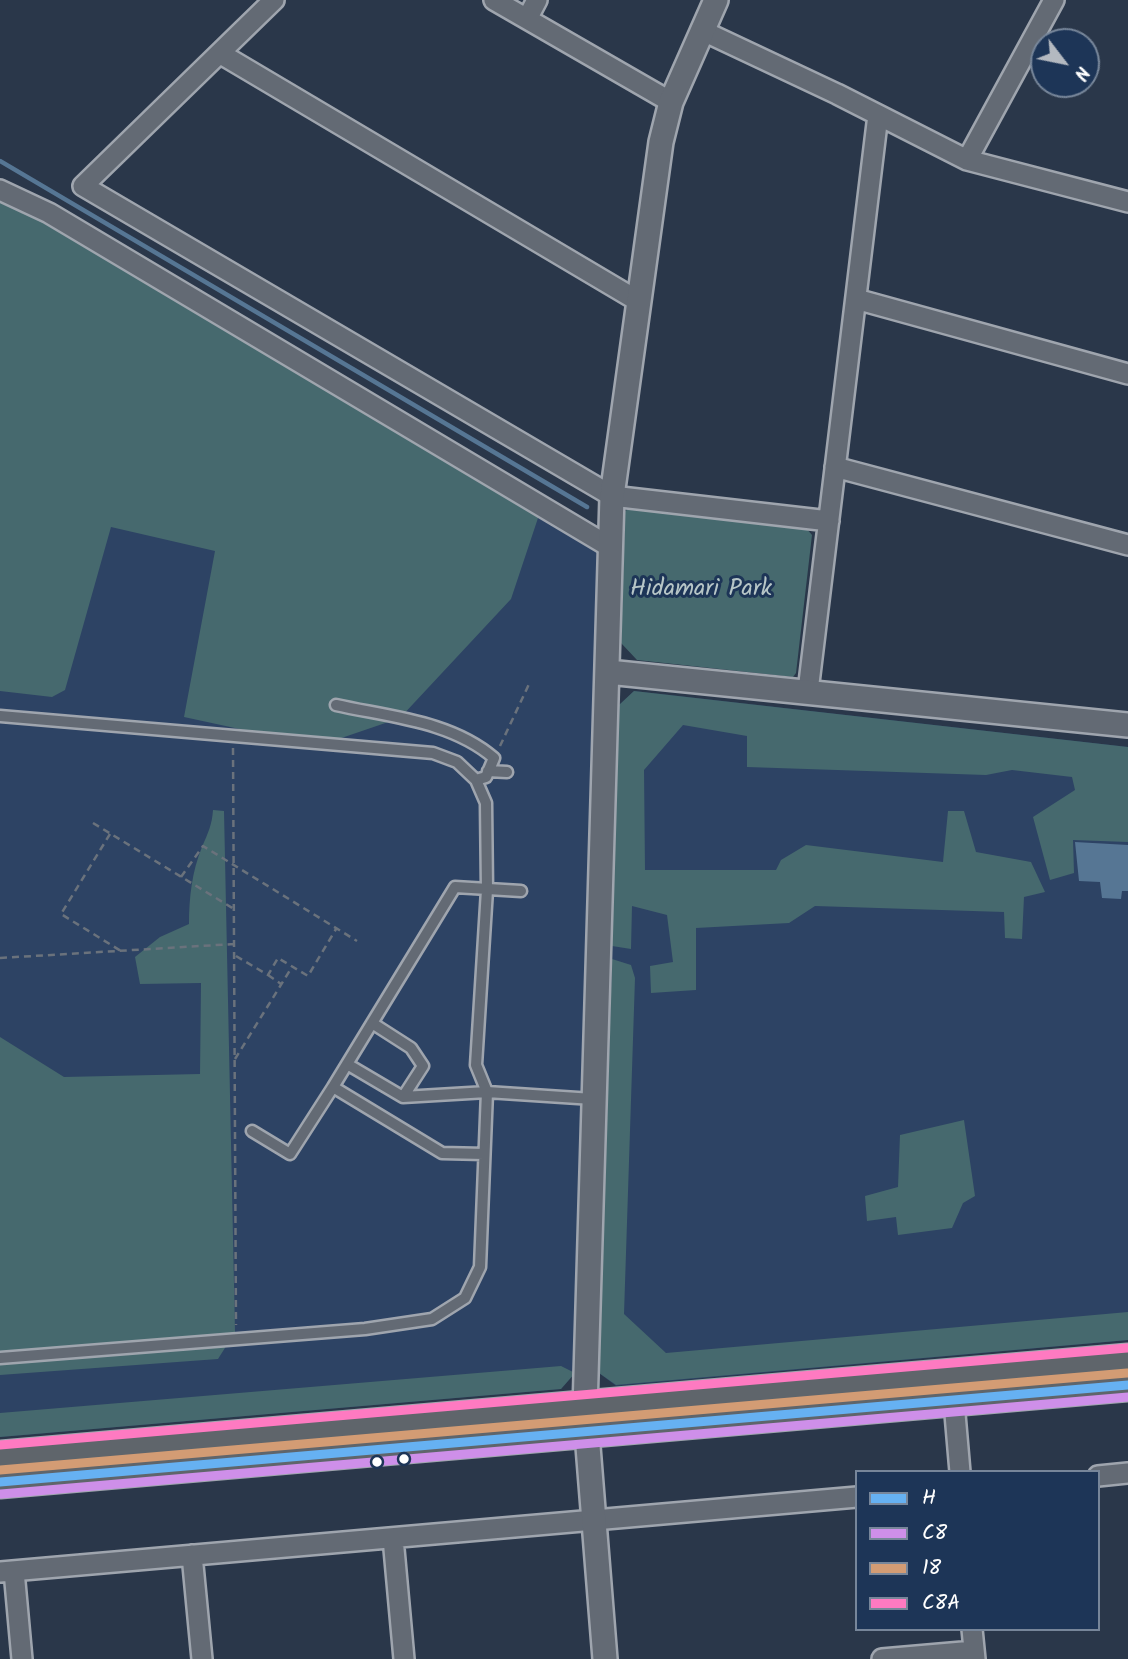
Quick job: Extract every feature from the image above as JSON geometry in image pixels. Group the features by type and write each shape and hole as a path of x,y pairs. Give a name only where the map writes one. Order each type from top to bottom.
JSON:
{"main road":[{"path":"0,1482 1128,1360"},
{"path":"0,1457 1128,1385"}],"street":[{"path":"495,0 671,102"},
{"path":"527,19 537,0"},
{"path":"605,1659 585,1420 612,496 656,174 671,102 716,0"},
{"path":"967,160 1054,0"},
{"path":"262,4 221,54 83,186 612,496 829,521"},
{"path":"701,30 967,160 1128,202"},
{"path":"221,54 638,300"},
{"path":"808,691 878,115"},
{"path":"0,190 49,213 610,547"},
{"path":"856,299 1128,374"},
{"path":"835,467 1128,545"},
{"path":"608,672 1128,725"},
{"path":"955,1414 960,1470"},
{"path":"1100,1476 1128,1473"},
{"path":"22,1659 7,1571 855,1497"},
{"path":"393,1538 404,1659"},
{"path":"192,1555 202,1659"},
{"path":"882,1659 974,1655 972,1631"}],"lane":[{"path":"337,705 449,731 479,745 494,758 486,777 476,780"},
{"path":"0,716 433,753 457,762 476,780 486,803 487,890 476,1065 486,1093 480,1267 466,1298 432,1319 365,1329 0,1358"},
{"path":"488,771 507,772"},
{"path":"252,1131 290,1154 455,887 521,891"},
{"path":"372,1023 411,1048 423,1066 403,1097"},
{"path":"348,1064 403,1097 486,1093 594,1100"},
{"path":"333,1087 442,1153 484,1154"}],"path":[{"path":"494,758 530,682"},
{"path":"233,738 236,1339"},
{"path":"93,823 234,909"},
{"path":"110,834 61,914 121,951"},
{"path":"181,877 202,846 234,863 357,941"},
{"path":"268,975 278,958 308,976 336,929"},
{"path":"0,958 234,944"},
{"path":"234,955 281,984"},
{"path":"235,1059 292,967"}],"shaded area":[{"path":"0,195 596,545 602,558 575,1373 561,1389 0,1437"},
{"path":"634,691 1128,747 1128,1340 616,1386 599,1373 619,705"},
{"path":"1075,842 1128,845 1128,891 1122,891 1121,899 1102,898 1100,882 1079,881"}],"green space":[{"path":"0,195 540,512 511,599 400,718 318,746 184,717 215,551 111,527 65,690 52,697 0,691"},
{"name":"Hidamari Park","path":"635,506 806,528 812,535 796,673 793,677 637,660 621,643 625,511"},
{"path":"634,691 1128,747 1128,842 1073,840 1074,873 1050,880 1033,817 1075,790 1072,777 1012,770 986,775 747,767 747,736 683,725 644,770 645,870 776,870 781,860 806,845 943,862 948,811 964,811 976,852 1031,862 1045,892 1024,897 1022,939 1005,938 1004,912 815,906 789,923 696,928 696,990 651,993 650,966 673,962 667,915 632,906 631,949 612,946 619,705"},
{"path":"213,810 224,811 235,1332 218,1359 0,1375 0,1037 64,1077 200,1074 201,983 140,984 135,957 160,937 189,924 193,875 211,825"},
{"path":"612,959 631,965 635,978 624,1314 666,1353 1128,1312 1128,1340 616,1385 599,1373"},
{"path":"964,1120 975,1196 963,1203 952,1228 898,1235 896,1217 867,1221 865,1196 898,1187 900,1135"},
{"path":"561,1366 575,1373 561,1389 0,1437 0,1413"}],"waterway":[{"path":"0,161 587,507"}],"transit line":[{"name":"C8A","path":"0,1445 1127,1348"},
{"name":"18","path":"0,1470 1127,1373"},
{"name":"H","path":"0,1482 1128,1385"},
{"name":"C8","path":"1,1494 1128,1397"}]}
